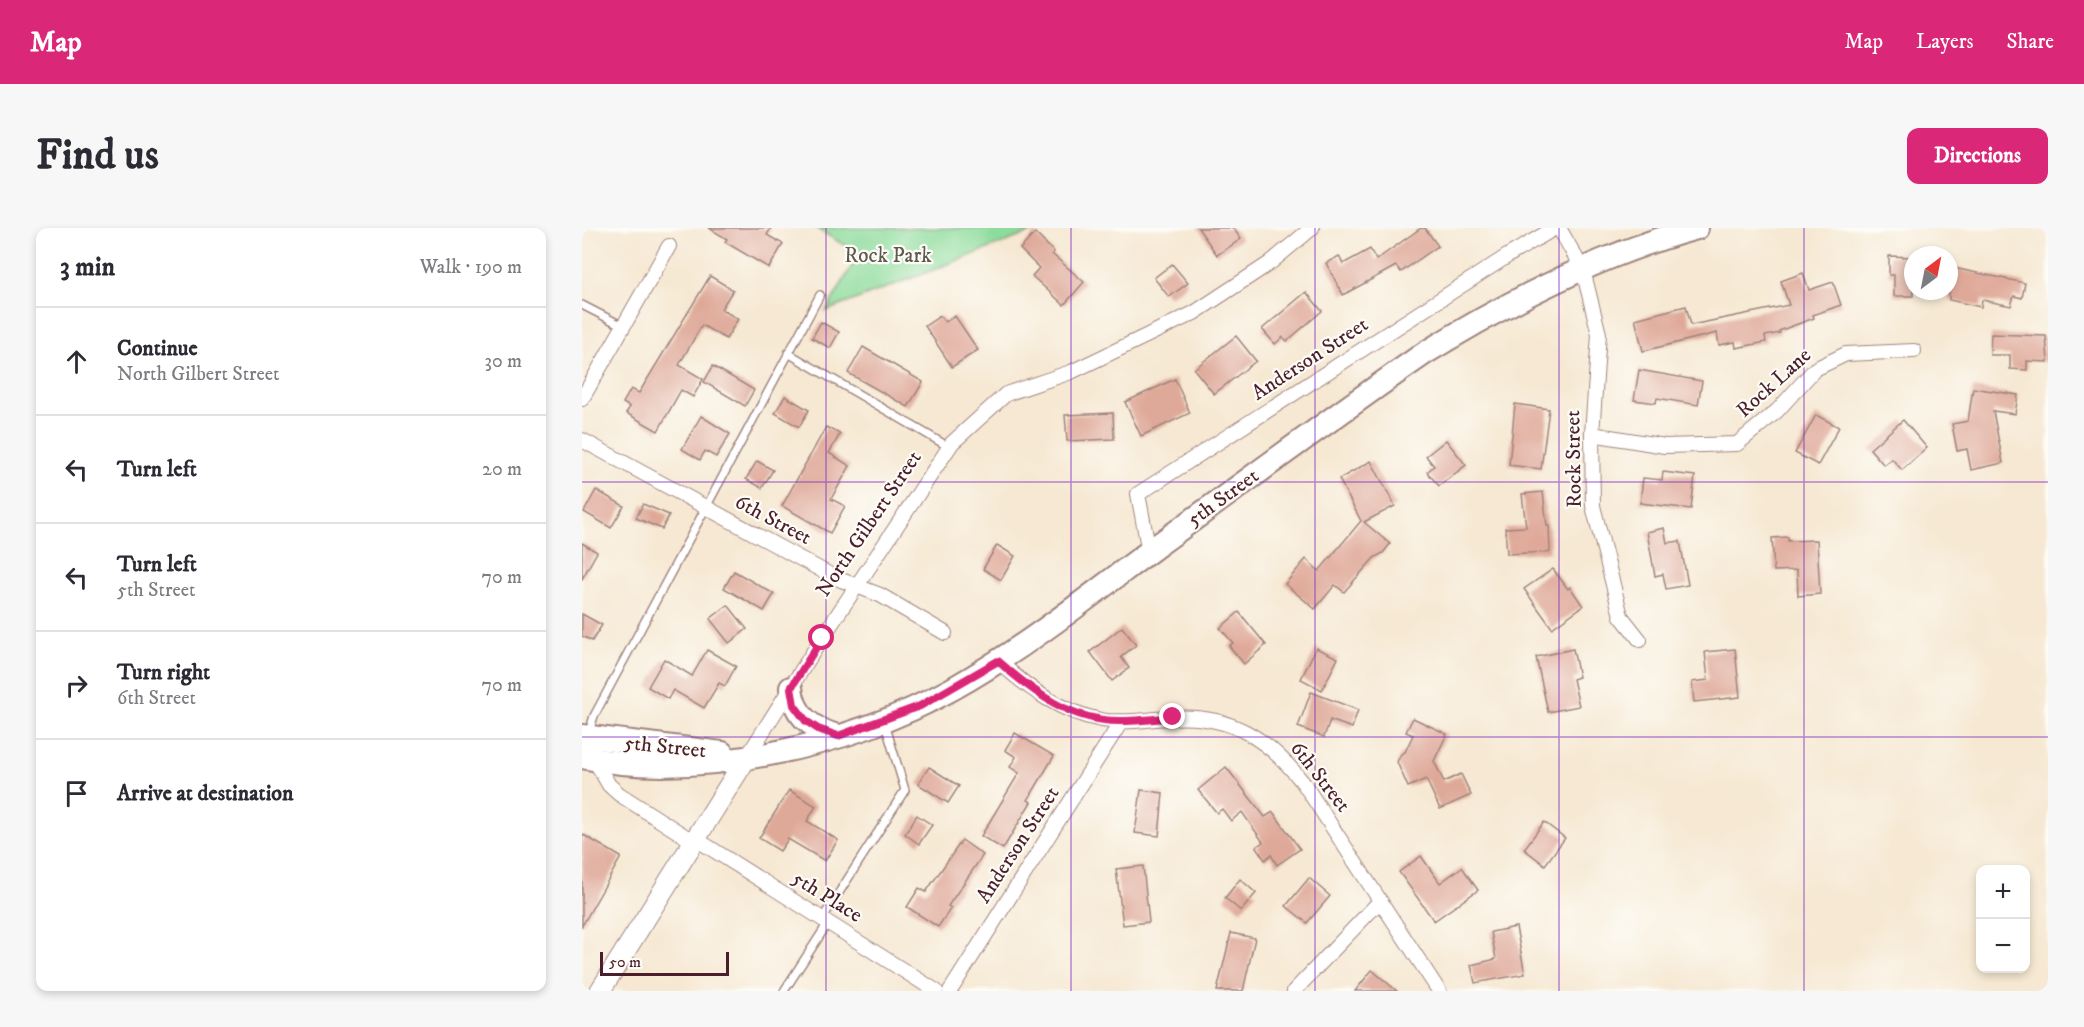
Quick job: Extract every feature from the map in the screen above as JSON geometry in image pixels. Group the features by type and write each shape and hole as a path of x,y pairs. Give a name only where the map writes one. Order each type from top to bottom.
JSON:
{"main road":[{"name":"5th Street","path":"586,747 686,747 747,757 838,736 920,706 998,661 1425,353 1498,310 1582,270 1657,240 1697,228"},
{"path":"791,688 794,705 806,721 818,729 838,736"}],"street":[{"name":"North Gilbert Street","path":"600,991 791,688 949,447 977,418 1006,394 1071,372 1194,313 1270,263 1312,228"},
{"name":"Rock Street","path":"1557,228 1582,270 1599,334 1592,434 1593,506 1622,616 1640,640"},
{"name":"Anderson Street","path":"1149,552 1138,494 1509,255 1557,228"},
{"path":"582,399 669,246"},
{"name":"Rock Lane","path":"1592,434 1665,446 1737,444 1777,411 1815,369 1846,354 1914,351"},
{"name":"6th Street","path":"582,440 836,578 880,595 945,633"},
{"name":"6th Street","path":"998,661 1030,688 1065,709 1087,717 1121,722 1179,717 1210,719 1234,726 1257,738 1280,756 1304,783 1439,991"},
{"name":"Anderson Street","path":"950,991 1121,722"},
{"name":"5th Place","path":"586,747 609,785 619,794 936,991"},
{"path":"1294,991 1380,901"}],"lane":[{"path":"586,747 594,716 820,295"},
{"path":"582,305 623,326"},
{"path":"788,353 949,447"},
{"path":"784,991 905,790 883,720"}],"green space":[{"name":"Rock Park","path":"816,228 1042,228 826,311 859,254"}],"building":[{"path":"709,228 771,228 767,235 783,244 769,268 725,242 727,239"},
{"path":"1198,228 1233,228 1241,239 1217,255"},
{"path":"1421,228 1425,228 1438,246 1401,272 1396,266 1343,295 1326,263 1339,256 1343,264 1370,249 1376,260"},
{"path":"1035,233 1054,252 1052,254 1084,282 1064,305 1032,276 1039,268 1020,249"},
{"path":"1889,256 1904,257 1904,296 1894,296 1894,275 1889,275"},
{"path":"1172,264 1188,283 1169,297 1154,278"},
{"path":"1958,269 2025,283 2022,298 2014,296 2011,306 1982,300 1981,307 1949,300 1958,300"},
{"path":"1803,273 1809,290 1833,282 1841,305 1813,315 1814,318 1779,331 1780,333 1765,336 1766,342 1736,348 1735,342 1719,345 1717,333 1643,351 1635,319 1686,306 1691,325 1789,305 1781,281"},
{"path":"710,276 733,290 721,309 738,319 726,339 702,325 679,365 703,379 693,397 681,390 658,431 626,413 630,407 623,403 631,389 639,393"},
{"path":"1306,292 1322,311 1287,341 1283,337 1275,344 1262,329"},
{"path":"940,316 945,322 955,316 978,350 952,367 925,326"},
{"path":"821,322 839,332 830,348 812,338"},
{"path":"1991,334 2046,336 2048,362 2027,361 2027,370 2010,369 2010,355 1990,355"},
{"path":"1236,336 1256,361 1214,394 1194,369"},
{"path":"863,347 923,382 908,407 848,373"},
{"path":"713,366 754,390 745,406 704,382"},
{"path":"1639,370 1702,381 1698,405 1657,398 1656,403 1634,400"},
{"path":"1175,379 1190,413 1141,436 1125,402"},
{"path":"1973,388 2018,395 2015,414 1993,411 2003,463 1971,470 1967,449 1957,451 1952,424 1968,421"},
{"path":"785,396 809,410 799,427 775,413"},
{"path":"1515,404 1549,409 1541,469 1509,465"},
{"path":"1113,413 1114,439 1067,441 1065,415"},
{"path":"1816,415 1839,427 1818,465 1795,453"},
{"path":"701,416 730,434 716,457 705,451 700,460 682,449"},
{"path":"1903,420 1927,448 1902,470 1892,459 1884,465 1870,449"},
{"path":"826,427 840,434 829,453 850,466 831,499 845,506 830,533 782,506"},
{"path":"1446,440 1466,465 1439,486 1427,472 1434,466 1426,456"},
{"path":"757,461 773,470 762,488 746,479"},
{"path":"1371,461 1395,506 1364,522 1390,544 1383,553 1374,558 1344,592 1335,585 1315,609 1285,584 1306,559 1319,571 1361,521 1339,479"},
{"path":"1663,472 1695,476 1691,509 1640,503 1643,478 1662,480"},
{"path":"596,490 624,506 611,528 584,512"},
{"path":"1543,492 1547,526 1549,526 1550,552 1507,554 1505,528 1526,527 1522,494"},
{"path":"643,504 669,515 662,529 636,518"},
{"path":"1664,528 1667,543 1680,541 1688,585 1666,589 1663,574 1655,576 1647,532"},
{"path":"1788,537 1788,541 1817,540 1820,594 1798,596 1797,570 1774,571 1772,538"},
{"path":"582,543 597,552 582,579"},
{"path":"997,545 1015,556 1001,580 983,569"},
{"path":"1553,569 1568,589 1570,587 1583,606 1552,628 1524,589"},
{"path":"734,571 774,594 764,611 724,588"},
{"path":"728,605 747,629 729,643 710,619"},
{"path":"1239,612 1266,645 1244,664 1229,646 1233,643 1220,628"},
{"path":"582,614 602,625 592,641 582,636"},
{"path":"1122,627 1136,645 1121,657 1129,668 1112,681 1090,652"},
{"path":"1316,648 1338,658 1322,690 1301,679"},
{"path":"1573,649 1579,677 1573,679 1579,706 1548,712 1536,657"},
{"path":"1735,649 1740,697 1694,702 1692,682 1708,680 1705,652"},
{"path":"707,650 736,666 725,686 719,683 704,708 673,690 668,699 648,687 664,659 692,676"},
{"path":"1311,692 1358,710 1352,728 1330,720 1324,737 1298,727"},
{"path":"1413,718 1447,734 1434,761 1444,782 1461,774 1471,795 1440,809 1426,779 1408,787 1397,762 1413,735 1406,732"},
{"path":"1015,733 1054,756 1028,800 1031,802 1003,849 981,836 1019,773 1010,767 1016,757 1005,750"},
{"path":"929,767 959,786 948,803 918,784"},
{"path":"1226,767 1265,817 1273,812 1300,849 1277,865 1271,855 1265,860 1256,847 1263,842 1242,812 1231,821 1222,809 1217,813 1198,790"},
{"path":"789,790 816,806 807,821 838,840 825,861 788,839 780,851 759,838"},
{"path":"1141,790 1163,793 1159,836 1135,833"},
{"path":"917,815 932,825 919,844 905,834"},
{"path":"1544,822 1565,838 1545,865 1524,849"},
{"path":"582,834 621,857 582,926"},
{"path":"962,840 983,855 948,906 951,908 938,927 907,907 919,888 926,892"},
{"path":"1421,856 1440,883 1462,867 1478,890 1434,921 1399,872"},
{"path":"1143,866 1149,922 1123,925 1116,869"},
{"path":"1309,878 1330,896 1307,923 1286,906"},
{"path":"1240,879 1256,893 1241,911 1225,898"},
{"path":"1516,927 1525,974 1475,983 1471,965 1496,959 1491,932"},
{"path":"1231,933 1255,938 1243,991 1217,991"},
{"path":"1372,970 1397,991 1355,991"}],"route":[{"path":"822,638 791,688 792,697 798,713 806,721 818,729 838,736 920,706 998,661 1047,699 1087,717 1121,722 1173,717"}]}
